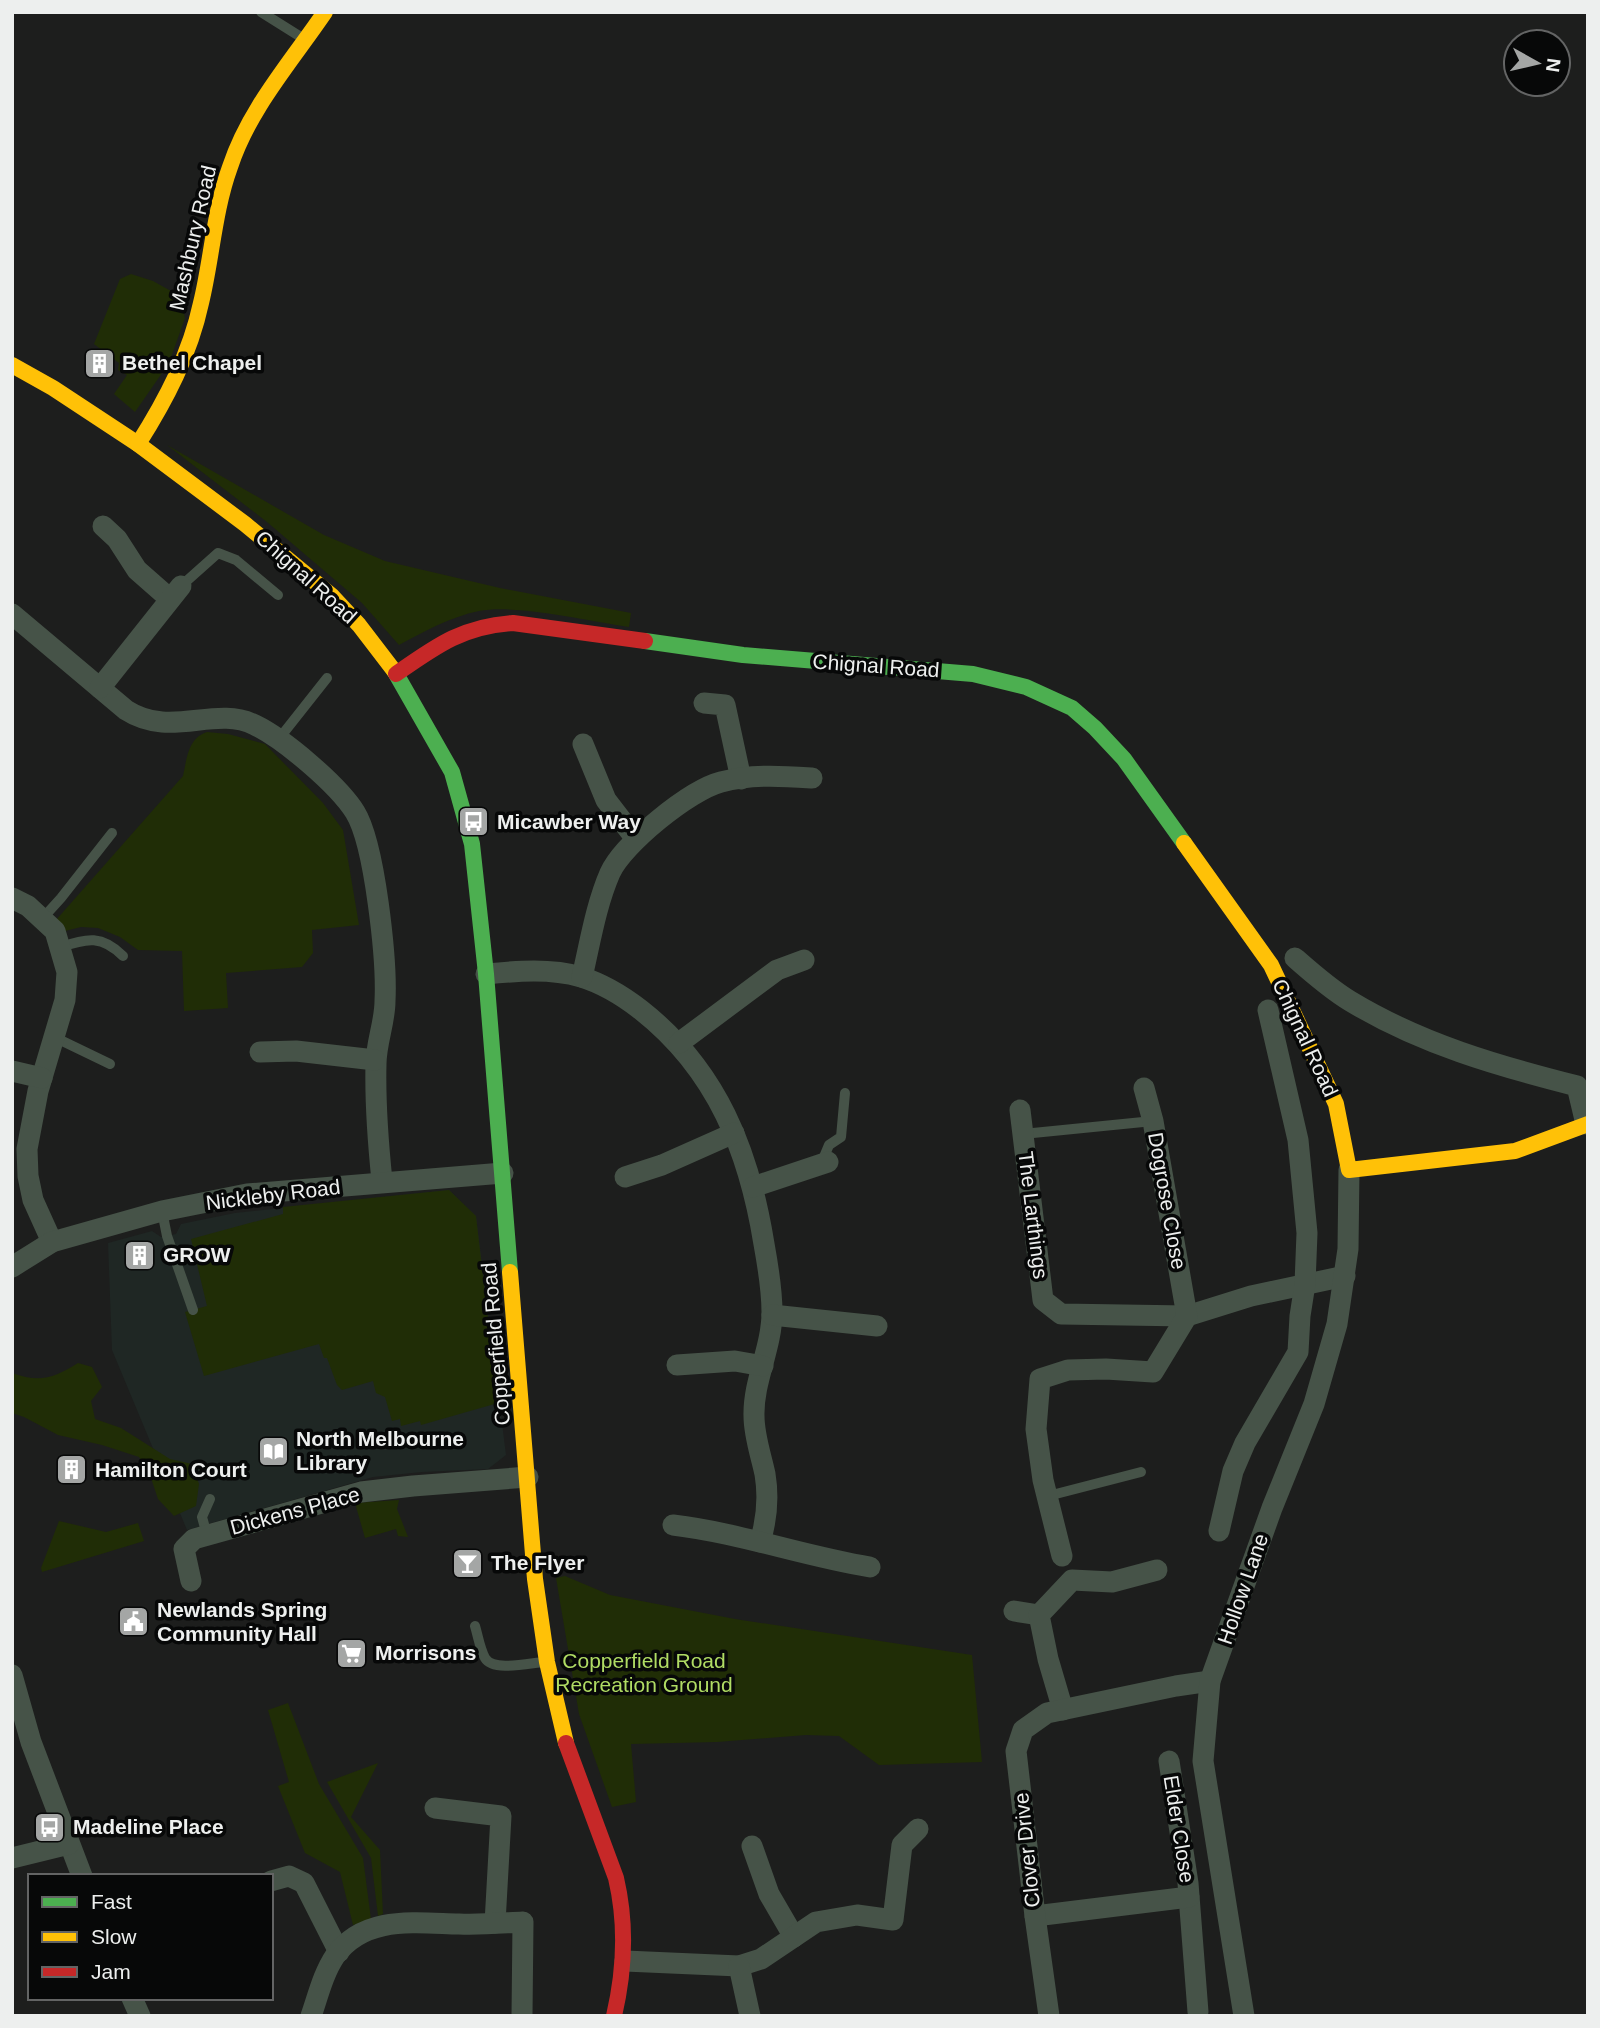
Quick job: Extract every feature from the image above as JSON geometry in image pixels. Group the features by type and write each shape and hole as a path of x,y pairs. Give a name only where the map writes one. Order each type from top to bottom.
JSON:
{"street":[{"name":"Mashbury Road","path":"138,444 168,396 186,355 201,304 216,219 241,139 259,107 325,12"},
{"name":"Chignal Road","path":"12,365 53,388 138,444 256,532 332,596 359,625 396,674 454,636 473,627 513,623 743,655 951,671 1005,681 1046,694 1072,708 1124,758 1271,965 1336,1104 1349,1170 1516,1151 1587,1124 1577,1086 1501,1067 1442,1047 1348,1000 1294,958"},
{"path":"100,688 176,592 137,570 117,539 103,526"},
{"path":"12,614 139,719 157,723 242,720 256,726 278,740 337,789 356,814 371,859 386,999 375,1060 377,1131 382,1181"},
{"name":"Copperfield Road","path":"396,674 452,772 472,844 486,974 535,1579 547,1662 564,1738 616,1878 625,1922 625,1961 614,2016"},
{"path":"704,703 725,705 741,779"},
{"path":"583,744 606,800 636,839"},
{"path":"582,977 611,871 636,839 680,804 718,783 760,775 812,778"},
{"path":"12,898 28,906 55,931 67,972 65,1000 42,1077 27,1149 28,1176 33,1200 52,1242"},
{"path":"679,1043 778,970 804,960"},
{"path":"486,974 532,971 582,977 601,984 630,1002 679,1043 708,1082 734,1133 753,1187 769,1270 772,1315 754,1415 767,1493 766,1520 760,1542"},
{"path":"1219,1531 1233,1471 1245,1443 1298,1352 1305,1284 1307,1233 1298,1140 1268,1010"},
{"path":"260,1052 296,1051 375,1060"},
{"path":"12,1070 42,1077"},
{"name":"Dogrose Close","path":"1144,1088 1153,1121 1187,1316"},
{"name":"The Larthings","path":"1020,1110 1044,1300 1061,1314 1187,1316 1251,1296 1276,1293 1345,1276"},
{"path":"625,1177 662,1165 734,1133"},
{"path":"753,1187 825,1163"},
{"name":"Hollow Lane","path":"1244,2016 1203,1761 1210,1681 1272,1508 1314,1404 1338,1324 1348,1249 1349,1170"},
{"name":"Nickleby Road","path":"12,1267 52,1242 162,1211 247,1194 503,1173"},
{"path":"772,1315 877,1326"},
{"path":"1062,1556 1043,1480 1036,1429 1040,1380 1068,1370 1153,1372 1187,1316"},
{"path":"677,1365 735,1361 763,1366"},
{"name":"Dickens Place","path":"191,1581 184,1549 194,1539 361,1492 528,1477"},
{"path":"673,1525 728,1534 804,1555 870,1567"},
{"path":"1039,1615 1072,1580 1112,1582 1157,1570"},
{"path":"1014,1611 1039,1615"},
{"path":"1039,1615 1063,1710"},
{"path":"12,1675 22,1745 81,1874"},
{"name":"Clover Drive","path":"1049,2016 1016,1751 1023,1730 1047,1713 1210,1681"},
{"name":"Elder Close","path":"1168,1761 1189,1897 1198,2012"},
{"path":"435,1808 501,1816 495,1923"},
{"path":"625,1961 739,1966 761,1959 816,1922 857,1915 893,1920 902,1845 918,1829"},
{"path":"12,1858 69,1843"},
{"path":"752,1846 769,1894 794,1937"},
{"path":"273,1880 289,1876 304,1883 339,1952"},
{"name":"Elder Close","path":"1035,1916 1189,1897"},
{"path":"311,2016 325,1975 339,1952 365,1931 389,1923 523,1923 522,2015"},
{"path":"739,1966 750,2016"},
{"path":"133,2000 140,2016"}],"lane":[{"path":"261,12 306,40"},
{"path":"176,592 218,553 236,560 278,594"},
{"path":"278,740 327,678"},
{"path":"42,919 112,833"},
{"path":"61,947 82,940 93,940 116,948 123,956"},
{"path":"54,1037 110,1063"},
{"path":"825,1163 829,1145 841,1137 845,1093"},
{"path":"1023,1134 1153,1121"},
{"path":"162,1211 167,1236 193,1310"},
{"path":"1048,1496 1141,1472"},
{"path":"207,1535 202,1517 210,1499"},
{"path":"474,1626 485,1658 491,1664 499,1666 547,1662"}],"shaded area":[{"path":"449,1190 476,1216 506,1455 488,1469 373,1477 187,1530 112,1350 108,1243 152,1231 161,1237 176,1234 181,1224 235,1213"}],"green space":[{"path":"131,274 153,281 180,296 185,318 169,363 135,412 114,394 127,375 118,370 119,363 94,344 120,279"},
{"path":"167,445 324,535 385,561 500,588 631,613 629,627 532,611 495,609 458,617 399,645 362,603 267,522"},
{"path":"207,732 228,734 265,744 323,803 343,830 359,925 312,930 313,953 302,967 226,973 228,1008 184,1011 182,951 138,950 120,937 98,928 81,927 65,931 56,920 183,776 192,744"},
{"path":"449,1190 476,1216 498,1403 421,1425 420,1421 401,1426 400,1419 392,1421 385,1397 376,1393 373,1381 342,1390 337,1385 319,1344 204,1376 185,1312 207,1306 191,1239 283,1214 283,1207"},
{"path":"78,1363 92,1367 102,1387 91,1401 95,1419 121,1428 170,1459 192,1464 199,1484 196,1506 174,1516 158,1499 149,1472 139,1457 58,1435 12,1413 12,1373 31,1378 46,1377"},
{"path":"399,1500 397,1509 408,1537 398,1536 396,1529 365,1538 355,1503"},
{"path":"59,1521 106,1532 138,1523 144,1541 42,1572 41,1568"},
{"name":"Copperfield Road Recreation Ground","path":"565,1576 610,1595 735,1619 972,1655 982,1762 879,1765 839,1736 806,1735 717,1742 631,1744 636,1802 612,1807 579,1714 556,1578"},
{"path":"288,1703 319,1784 363,1858 371,1919 353,1925 340,1872 305,1853 278,1786 289,1782 268,1710"},
{"path":"378,1763 351,1817 380,1850 383,1914 378,1916 371,1858 327,1782"}],"traffic: fast":[{"path":"645,641 743,655 973,674 1026,687 1072,708 1095,728 1124,759 1184,843"},
{"path":"395,672 452,772 472,844 486,974 510,1272"}],"traffic: slow":[{"path":"138,444 184,358 205,286 220,200 238,146 259,106 325,12"},
{"path":"12,365 53,388 138,444 245,524 332,596 359,625 395,672"},
{"path":"1184,843 1271,965 1336,1104 1349,1170 1515,1151 1588,1124"},
{"path":"510,1272 535,1579 547,1662 566,1743"}],"traffic: jam":[{"path":"396,674 451,639 495,625 513,623 645,641"},
{"path":"566,1743 620,1895 623,1947 614,2016"}],"place":[{"name":"Bethel Chapel","path":"99,363"},
{"name":"Micawber Way","path":"474,822"},
{"name":"GROW","path":"140,1255"},
{"name":"North Melbourne Library","path":"273,1451"},
{"name":"Hamilton Court","path":"72,1470"},
{"name":"The Flyer","path":"468,1563"},
{"name":"Newlands Spring Community Hall","path":"134,1622"},
{"name":"Morrisons","path":"352,1653"},
{"name":"Madeline Place","path":"50,1827"}]}
